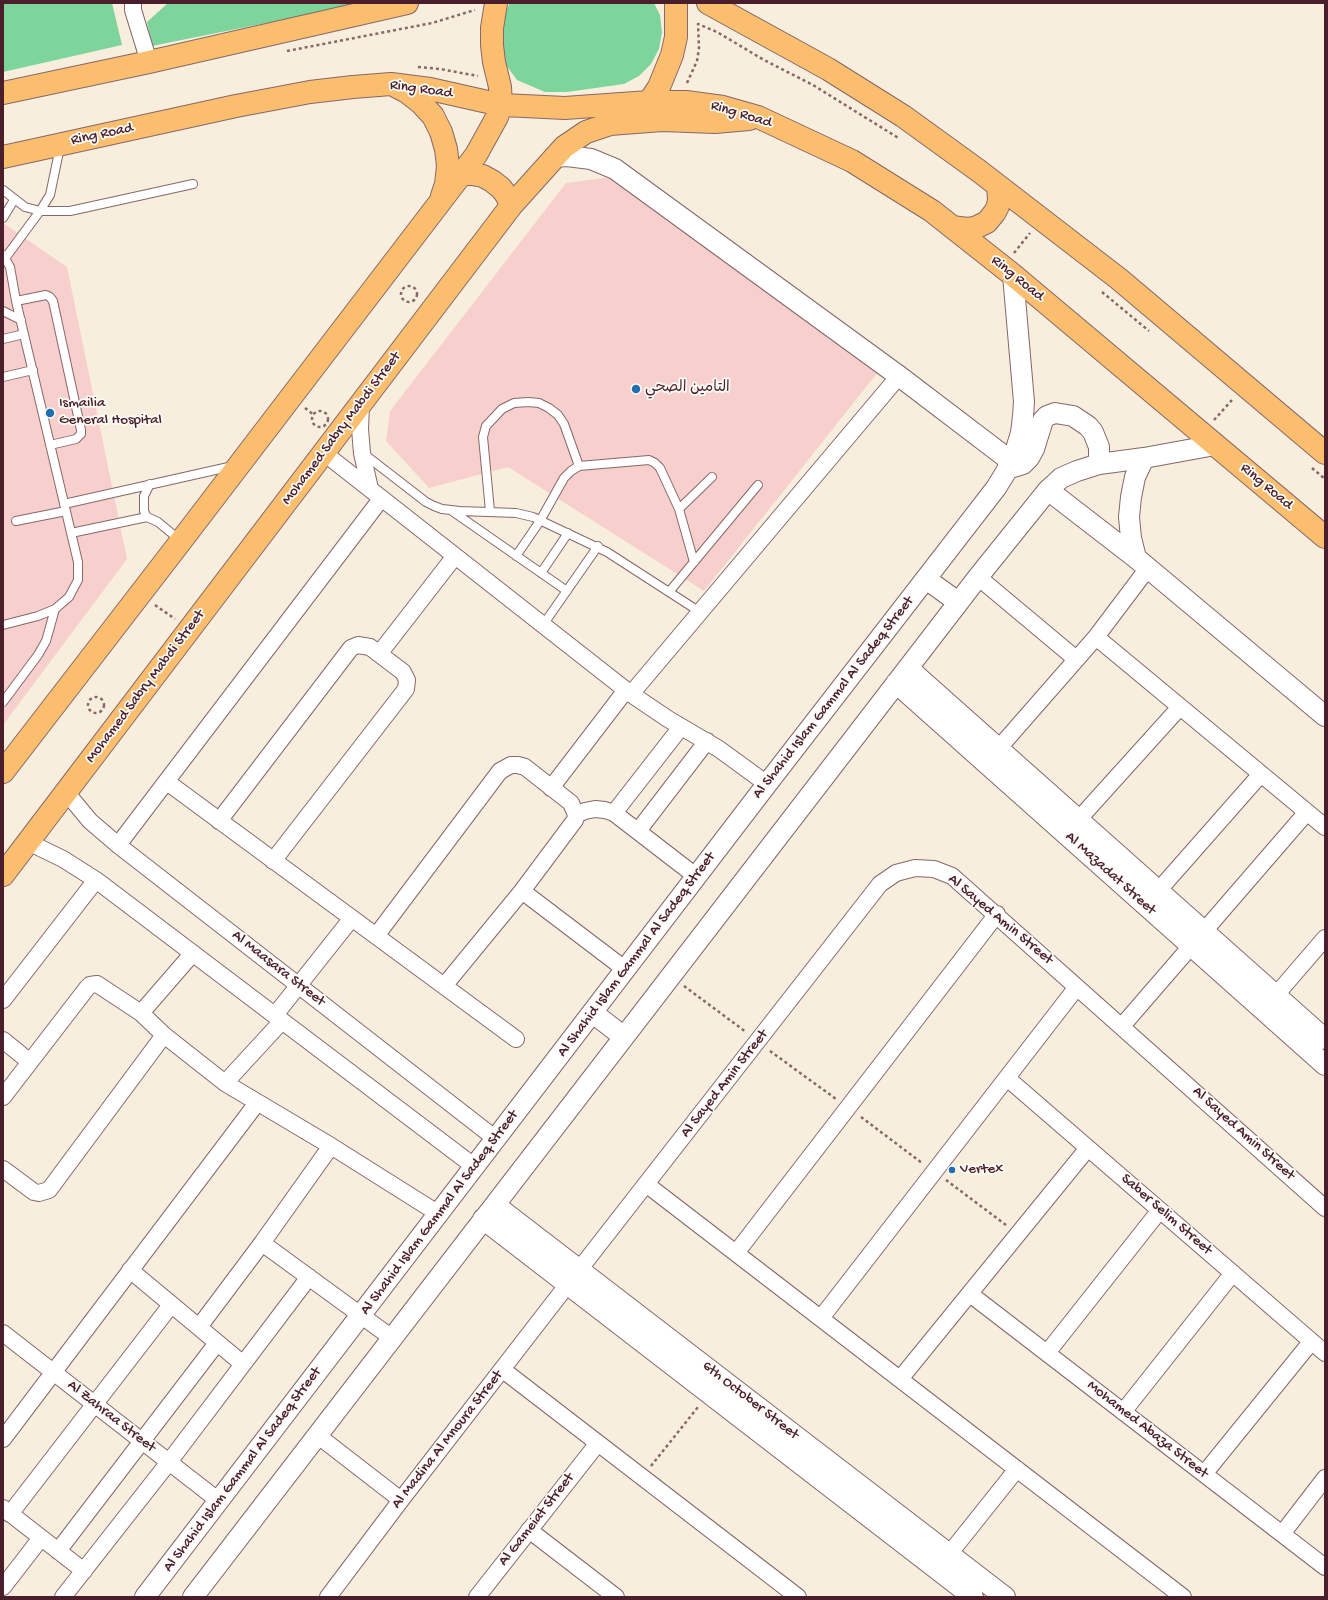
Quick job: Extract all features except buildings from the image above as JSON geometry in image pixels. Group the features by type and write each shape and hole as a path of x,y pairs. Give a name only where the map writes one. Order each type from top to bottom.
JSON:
{"main road":[{"path":"3,772 462,174 487,136 497,117 501,105 500,87 494,62 492,45 492,28 496,3"},
{"path":"649,102 659,87 672,55 676,37 676,3"},
{"path":"708,3 828,69 903,116 998,186 1119,280 1325,453"},
{"path":"3,93 149,62 401,4"},
{"path":"391,84 407,92 421,103 433,116 441,132 446,149 448,166 446,184 440,201"},
{"name":"Ring Road","path":"3,157 236,106 310,92 391,84 430,89 501,105 565,108 649,102 686,102 723,107 758,117 852,161 932,211 1008,271 1325,537"},
{"name":"Mohamed Sabry Mabdi Street","path":"3,875 511,206 564,146 586,132 610,124 662,120 730,122 758,117"},
{"path":"462,174 483,176 492,181 501,188 507,196 511,206"},
{"path":"952,227 959,229 975,228 987,222 998,206 998,186"}],"street":[{"path":"133,3 133,10 149,62"},
{"path":"554,157 566,156 585,158 615,169 899,376 1009,465 1022,464 1029,458 1034,449 1043,420 1047,416 1055,413 1073,416 1088,426 1095,436 1099,447 1099,464"},
{"name":"Al Shahid Islam Gammal Al Sadeq Street","path":"145,1597 767,784 982,506 1009,465 1021,433 1024,402 1008,271"},
{"path":"551,788 629,692 700,612 899,376"},
{"path":"361,405 360,429 362,452 376,494"},
{"path":"193,1597 958,602 1048,490 1061,478 1076,471 1099,464 1144,458 1209,440"},
{"path":"324,453 629,692 707,741 767,784"},
{"path":"1142,563 1131,538 1129,510 1130,497 1135,477 1144,458"},
{"path":"1048,490 1142,563 1325,716"},
{"path":"118,846 167,782 376,494"},
{"path":"379,654 455,556"},
{"path":"998,749 1096,637 1142,563"},
{"path":"978,577 1076,659"},
{"path":"926,578 958,602"},
{"path":"1096,637 1325,827"},
{"path":"219,821 351,648 362,644 370,647 406,676 406,689 274,861"},
{"name":"Al Mazadat Street","path":"902,676 998,749 1158,891 1198,939 1276,995 1325,1039"},
{"name":"Al Mazadat Street","path":"902,676 1198,939 1325,1065"},
{"path":"1078,820 1180,707"},
{"path":"614,813 681,726"},
{"path":"638,831 707,741"},
{"path":"376,936 500,771 511,765 525,767 571,803 576,815"},
{"path":"1158,891 1261,774"},
{"path":"167,782 516,1039"},
{"name":"Al Maasara Street","path":"66,792 90,821 118,846 496,1139"},
{"path":"444,986 522,891 572,826 576,815 585,810 605,810 614,813 697,877"},
{"path":"1122,1026 1307,812"},
{"path":"28,842 63,860 96,880 475,1167"},
{"name":"Al Sayed Amin Street","path":"574,1277 880,884 896,874 915,868 934,869 952,876 997,914 1325,1208"},
{"path":"3,1000 96,880"},
{"path":"522,891 626,970"},
{"path":"736,1253 997,914"},
{"path":"225,1083 279,1018 299,985 352,918"},
{"path":"1276,995 1325,938"},
{"path":"141,1013 193,953"},
{"path":"3,1097 90,985 97,984 141,1013 164,1035 225,1083 331,1146 438,1214"},
{"path":"821,1318 1078,987"},
{"path":"593,1013 624,1037"},
{"path":"3,1169 34,1192 39,1193 49,1190 164,1035"},
{"path":"3,1040 30,1062"},
{"name":"Saber Selim Street","path":"1007,1078 1325,1353"},
{"path":"5,1432 53,1372 257,1103"},
{"path":"199,1327 262,1243 331,1146"},
{"path":"900,1380 1088,1148"},
{"path":"646,1184 1183,1597"},
{"path":"1047,1353 1160,1210"},
{"name":"6th October Street","path":"489,1212 944,1562 973,1597"},
{"path":"262,1243 392,1338"},
{"path":"130,1270 243,1364"},
{"path":"1123,1412 1233,1273"},
{"path":"63,1597 169,1462 309,1277"},
{"name":"6th October Street","path":"574,1277 709,1393 944,1562 1005,1597"},
{"name":"Al Madina Al Mnoura Street","path":"328,1597 401,1500 574,1277"},
{"name":"Mohamed Abaza Street","path":"970,1294 1325,1567"},
{"path":"84,1571 7,1511 95,1404 171,1305"},
{"name":"Al Zahraa Street","path":"3,1333 219,1501"},
{"path":"1204,1474 1311,1342"},
{"path":"58,1551 217,1343"},
{"path":"503,1370 798,1597"},
{"path":"318,1435 401,1500"},
{"name":"Al Gameiat Street","path":"477,1597 598,1443"},
{"path":"944,1562 1017,1469"},
{"path":"1282,1534 1325,1478"},
{"path":"529,1530 611,1596"},
{"path":"3,1587 41,1538"}],"lane":[{"path":"3,625 55,610 69,597 78,580 78,562 16,301 10,267 4,256 40,211 50,195 60,144"},
{"path":"3,190 25,207 40,211 70,211 193,184"},
{"path":"3,218 14,200"},
{"path":"16,301 46,295 53,301 81,434 76,439 50,445"},
{"path":"3,311 21,320"},
{"path":"3,339 24,334"},
{"path":"3,378 33,370"},
{"path":"490,512 483,437 486,426 502,409 514,403 528,402 539,403 549,408 558,415 564,424 579,466"},
{"path":"362,452 426,502 451,511 516,513 540,521 598,546 700,612"},
{"path":"516,556 540,521 564,478 571,471 579,466 649,460 660,468 679,509 694,562"},
{"path":"16,521 150,484 239,464"},
{"path":"679,509 712,477"},
{"path":"147,517 143,504 144,496 150,484"},
{"path":"669,592 758,485"},
{"path":"451,511 567,591"},
{"path":"71,533 147,517 158,522 181,541"},
{"path":"541,573 568,533"},
{"path":"543,625 598,546"},
{"path":"3,702 38,655 46,641 55,610"}],"path":[{"path":"280,53 432,23 477,10 476,16"},
{"path":"414,67 440,69 478,76 481,71"},
{"path":"1008,271 1026,238 1042,220"},
{"path":"412,287 417,293 417,296 412,302 408,302 402,298 402,294 406,288 412,287"},
{"path":"1209,440 1217,417 1246,387"},
{"path":"317,412 324,412 328,417 326,424 323,426 319,427 313,422 313,418 317,412"},
{"path":"140,594 189,630"},
{"path":"96,697 102,700 103,706 99,712 95,712 89,708 88,704 92,698 96,697"},
{"path":"642,1477 709,1393"}],"shaded area":[{"name":"التامين الصحي","path":"619,176 882,367 704,591 508,467 429,488 386,441 390,411 566,183"},
{"name":"Ismailia General Hospital","path":"3,223 67,267 127,559 3,725"}],"green space":[{"path":"3,3 112,3 122,45 3,72"},
{"path":"168,3 351,3 351,6 152,46 147,22"},
{"path":"510,3 654,3 660,15 662,32 659,49 651,64 639,76 624,84 567,92 545,92 517,80 506,65 500,47 505,12"}],"place":[{"name":"التامين الصحي","path":"636,389"},
{"name":"Ismailia General Hospital","path":"50,413"},
{"name":"Vertex","path":"952,1170"}]}
